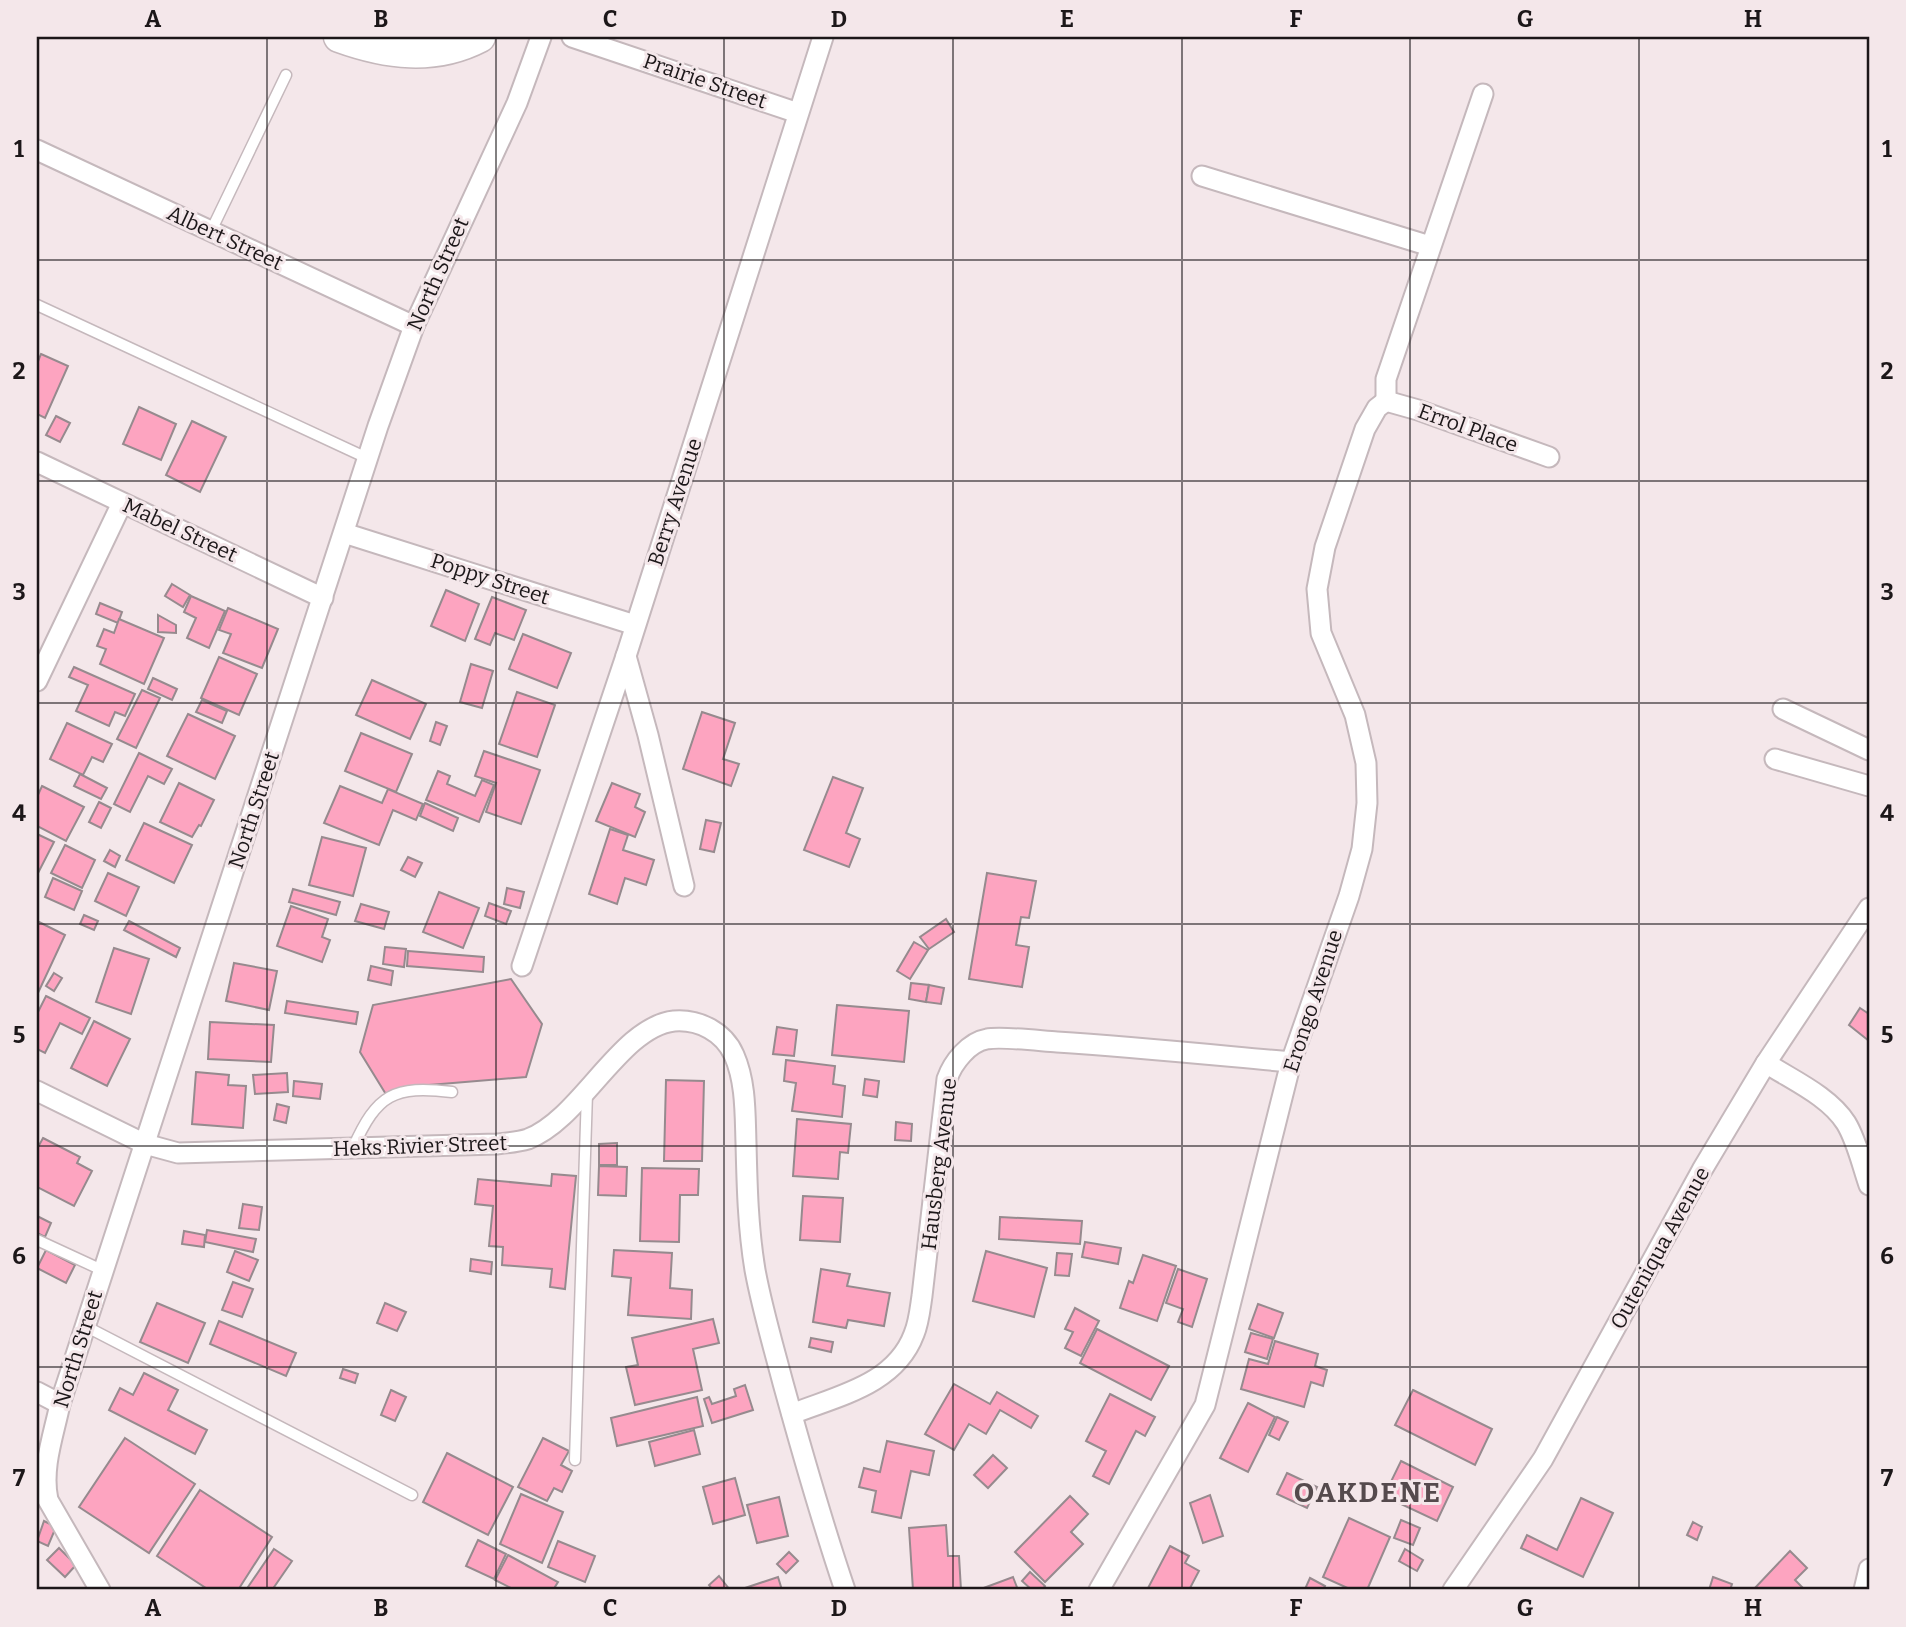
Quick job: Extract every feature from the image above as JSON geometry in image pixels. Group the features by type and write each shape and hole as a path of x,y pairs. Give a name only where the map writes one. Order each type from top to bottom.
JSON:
{"main road":[{"path":"340,37 369,48 398,53 420,53 466,44 480,37"}],"street":[{"name":"North Street","path":"100,1590 53,1509 46,1488 47,1463 60,1404 345,533 367,458 414,326 506,128 541,37"},
{"name":"Prairie Street","path":"572,37 798,113"},
{"name":"Berry Avenue","path":"522,966 626,656 823,37"},
{"path":"1386,401 1385,379 1483,94"},
{"name":"Albert Street","path":"37,150 414,326"},
{"path":"1202,176 1430,246"},
{"name":"Errol Place","path":"1386,401 1441,417 1549,457"},
{"name":"Erongo Avenue","path":"1099,1590 1205,1405 1291,1062 1349,896 1366,828 1367,783 1364,754 1355,715 1321,632 1317,600 1318,578 1325,547 1364,429 1377,408 1386,401"},
{"name":"Mabel Street","path":"37,462 323,598"},
{"path":"37,681 122,503"},
{"name":"Poppy Street","path":"345,533 635,625"},
{"path":"626,656 684,887"},
{"path":"1783,709 1869,750"},
{"path":"1775,759 1869,786"},
{"name":"Outeniqua Avenue","path":"1453,1590 1503,1520 1566,1420 1702,1170 1766,1063 1869,908"},
{"name":"Heks Rivier Street","path":"37,1091 145,1144 178,1153 461,1146 518,1141 530,1138 559,1118 646,1032 670,1021 691,1021 713,1030 729,1044 735,1057 743,1092 748,1202 755,1269 792,1414 845,1590"},
{"name":"Hausberg Avenue","path":"792,1414 883,1376 895,1365 911,1342 922,1296 947,1079 951,1067 959,1057 976,1044 988,1038 1291,1062"},
{"path":"1766,1063 1821,1098 1840,1115 1853,1140 1869,1185"},
{"path":"37,1392 60,1404"},
{"path":"1864,1590 1869,1569"}],"lane":[{"path":"211,231 286,75"},
{"path":"37,305 367,458"},
{"path":"575,1460 588,1089"},
{"path":"353,1149 362,1128 376,1108 392,1094 408,1090 452,1092"},
{"path":"37,1240 102,1270"},
{"path":"84,1326 412,1495"}],"building":[{"path":"41,354 68,366 45,418 37,414 37,364"},
{"path":"139,407 176,424 161,460 123,444"},
{"path":"56,416 70,423 60,442 46,435"},
{"path":"192,421 226,437 200,492 166,475"},
{"path":"172,584 190,595 183,607 165,596"},
{"path":"446,590 479,604 465,641 431,626"},
{"path":"191,596 225,611 209,648 187,638 196,618 184,612"},
{"path":"492,597 526,610 514,640 495,633 490,645 475,639"},
{"path":"100,603 122,612 118,623 96,614"},
{"path":"228,608 278,629 262,668 223,653 231,634 219,630"},
{"path":"158,615 176,625 176,633 158,632"},
{"path":"119,619 164,638 144,684 100,664 106,649 97,646 104,629 114,633"},
{"path":"523,634 571,653 557,688 509,669"},
{"path":"219,657 257,674 239,715 201,698"},
{"path":"471,664 493,671 482,708 460,702"},
{"path":"74,667 135,694 125,716 115,712 109,726 76,711 88,685 69,677"},
{"path":"153,678 177,689 172,700 148,689"},
{"path":"372,680 426,704 410,739 356,715"},
{"path":"142,690 160,698 136,748 117,739"},
{"path":"517,692 555,705 537,757 499,744"},
{"path":"202,700 227,711 222,723 196,712"},
{"path":"702,712 735,723 723,759 739,764 731,786 683,769"},
{"path":"188,714 235,736 215,779 167,756"},
{"path":"436,722 447,726 440,745 430,741"},
{"path":"67,723 112,744 103,762 92,757 83,775 50,759"},
{"path":"361,733 412,754 396,792 345,771"},
{"path":"484,751 540,770 521,824 486,812 496,783 475,776"},
{"path":"139,753 172,769 164,784 148,776 130,812 114,804"},
{"path":"438,771 450,776 447,784 475,796 482,780 494,785 479,822 426,800"},
{"path":"80,774 107,788 101,799 74,786"},
{"path":"833,777 863,788 846,833 860,839 849,867 804,850"},
{"path":"179,783 214,800 201,826 199,825 192,837 160,822"},
{"path":"612,783 640,794 635,807 645,812 635,837 596,821"},
{"path":"42,786 84,807 66,841 37,826 37,797"},
{"path":"340,786 382,803 388,789 423,804 416,820 393,810 379,845 324,823"},
{"path":"99,802 111,808 101,828 89,822"},
{"path":"425,803 458,818 453,831 420,816"},
{"path":"706,820 721,823 714,852 700,849"},
{"path":"144,823 192,845 174,883 126,860"},
{"path":"610,829 628,835 623,850 654,860 646,885 625,878 617,904 589,894"},
{"path":"37,834 54,842 37,875"},
{"path":"322,837 366,848 353,896 309,885"},
{"path":"65,845 95,860 82,888 51,873"},
{"path":"110,850 120,856 115,867 104,861"},
{"path":"408,857 422,863 415,877 401,870"},
{"path":"108,873 139,887 126,916 95,901"},
{"path":"987,873 1036,881 1029,918 1021,917 1016,945 1029,947 1022,987 969,979"},
{"path":"53,878 82,891 74,910 45,897"},
{"path":"507,888 524,892 520,908 504,904"},
{"path":"293,889 340,902 336,915 289,902"},
{"path":"439,892 479,908 463,948 423,932"},
{"path":"489,903 511,911 506,924 485,916"},
{"path":"361,904 389,912 384,929 355,921"},
{"path":"291,906 328,919 322,937 330,940 322,962 277,946"},
{"path":"84,915 98,921 94,930 80,924"},
{"path":"946,919 954,932 929,949 920,937"},
{"path":"37,921 65,935 37,995"},
{"path":"129,921 180,948 176,957 124,930"},
{"path":"914,942 928,950 910,979 897,971"},
{"path":"385,947 406,949 404,967 383,964"},
{"path":"114,948 149,959 131,1014 96,1002"},
{"path":"408,951 484,957 483,972 407,966"},
{"path":"234,963 277,971 269,1010 226,1001"},
{"path":"371,966 393,971 391,985 368,980"},
{"path":"54,973 62,978 54,991 46,986"},
{"path":"511,979 542,1024 526,1077 405,1087 387,1096 360,1052 373,1005"},
{"path":"911,983 929,985 926,1002 909,999"},
{"path":"929,985 944,988 941,1004 926,1002"},
{"path":"46,996 90,1018 82,1034 60,1023 45,1053 37,1049 37,1014"},
{"path":"287,1001 358,1012 356,1024 285,1013"},
{"path":"837,1005 909,1011 904,1062 832,1055"},
{"path":"1860,1008 1869,1014 1869,1041 1849,1025"},
{"path":"94,1021 130,1039 107,1086 71,1068"},
{"path":"210,1022 274,1025 271,1062 208,1059"},
{"path":"777,1027 797,1030 794,1056 773,1054"},
{"path":"786,1060 835,1066 833,1084 845,1086 842,1117 792,1111 796,1083 784,1081"},
{"path":"196,1072 229,1075 228,1085 246,1086 243,1128 192,1124"},
{"path":"287,1073 288,1092 255,1094 253,1075"},
{"path":"865,1079 879,1081 877,1097 863,1095"},
{"path":"666,1080 704,1081 702,1161 664,1161"},
{"path":"294,1081 322,1084 320,1099 293,1096"},
{"path":"277,1104 289,1107 286,1123 274,1120"},
{"path":"797,1119 851,1124 848,1153 840,1152 838,1179 793,1176"},
{"path":"896,1122 912,1124 911,1141 895,1140"},
{"path":"43,1138 80,1157 77,1163 92,1171 74,1206 37,1187 37,1149"},
{"path":"617,1143 617,1165 599,1165 599,1144"},
{"path":"599,1166 627,1167 626,1196 598,1195"},
{"path":"642,1168 699,1169 698,1195 680,1195 679,1242 640,1241"},
{"path":"552,1174 576,1176 565,1289 550,1287 552,1269 502,1265 503,1247 489,1246 493,1206 475,1204 478,1179 551,1186"},
{"path":"803,1196 843,1198 840,1242 800,1240"},
{"path":"243,1204 262,1207 259,1230 239,1228"},
{"path":"37,1216 51,1223 45,1237 37,1233"},
{"path":"1000,1217 1082,1221 1080,1244 999,1239"},
{"path":"207,1230 256,1239 253,1252 205,1242"},
{"path":"184,1231 205,1235 204,1247 182,1244"},
{"path":"1085,1242 1121,1248 1118,1264 1082,1257"},
{"path":"46,1250 75,1265 66,1283 37,1268"},
{"path":"614,1250 672,1253 670,1288 692,1290 691,1319 628,1315 631,1278 612,1276"},
{"path":"235,1251 258,1260 249,1281 227,1272"},
{"path":"986,1251 1047,1268 1034,1317 973,1301"},
{"path":"1057,1253 1072,1254 1069,1276 1055,1275"},
{"path":"1143,1255 1176,1266 1157,1321 1120,1308 1129,1281 1133,1283"},
{"path":"471,1259 492,1262 491,1274 470,1271"},
{"path":"821,1269 850,1274 847,1286 890,1293 884,1326 848,1320 846,1328 813,1322"},
{"path":"1178,1269 1207,1279 1192,1327 1178,1322 1183,1309 1166,1303"},
{"path":"233,1282 253,1289 242,1317 222,1310"},
{"path":"157,1303 205,1323 188,1363 140,1342"},
{"path":"385,1303 406,1312 397,1331 377,1323"},
{"path":"1258,1304 1283,1313 1274,1338 1249,1329"},
{"path":"1075,1308 1099,1321 1081,1356 1065,1348 1073,1332 1065,1329"},
{"path":"713,1319 719,1343 693,1349 702,1390 635,1405 626,1367 638,1365 632,1338"},
{"path":"219,1321 296,1353 286,1376 210,1344"},
{"path":"1097,1329 1169,1366 1151,1400 1080,1363"},
{"path":"1251,1333 1273,1339 1267,1359 1245,1352"},
{"path":"811,1338 833,1342 831,1352 809,1347"},
{"path":"1275,1341 1318,1354 1315,1366 1327,1370 1323,1386 1311,1382 1304,1407 1241,1389 1249,1359 1268,1364"},
{"path":"343,1369 358,1374 355,1383 340,1378"},
{"path":"144,1373 178,1390 168,1410 207,1430 195,1454 109,1410 120,1388 133,1395"},
{"path":"954,1384 990,1404 997,1392 1038,1416 1031,1428 1000,1410 986,1434 969,1424 954,1450 925,1434"},
{"path":"745,1385 753,1410 712,1423 704,1399 709,1397 712,1404 736,1396 734,1389"},
{"path":"391,1390 406,1397 395,1421 381,1415"},
{"path":"1413,1390 1492,1429 1475,1465 1395,1425"},
{"path":"1110,1394 1155,1417 1145,1436 1136,1431 1109,1484 1093,1476 1106,1451 1086,1441"},
{"path":"697,1397 703,1426 617,1446 611,1418"},
{"path":"1248,1403 1275,1417 1248,1472 1220,1458"},
{"path":"1277,1417 1288,1422 1279,1440 1269,1435"},
{"path":"694,1430 700,1454 655,1466 649,1442"},
{"path":"125,1438 195,1484 149,1553 79,1507"},
{"path":"543,1438 569,1451 561,1465 572,1471 562,1492 554,1488 547,1501 518,1487"},
{"path":"887,1441 934,1451 929,1475 911,1471 901,1518 872,1512 876,1491 859,1487 864,1468 880,1472"},
{"path":"447,1453 513,1487 488,1535 423,1502"},
{"path":"993,1455 1007,1468 988,1488 974,1475"},
{"path":"1401,1461 1453,1487 1437,1521 1384,1496"},
{"path":"1287,1473 1317,1487 1307,1508 1277,1494"},
{"path":"735,1478 745,1515 713,1524 703,1487"},
{"path":"200,1490 272,1537 238,1590 209,1590 157,1556"},
{"path":"521,1494 563,1512 542,1563 500,1544"},
{"path":"1210,1495 1223,1536 1203,1543 1190,1503"},
{"path":"1070,1496 1088,1514 1071,1532 1083,1544 1045,1582 1015,1552"},
{"path":"779,1497 788,1536 757,1543 747,1505"},
{"path":"1581,1498 1613,1513 1583,1577 1521,1548 1527,1535 1557,1550"},
{"path":"1349,1518 1390,1537 1367,1590 1352,1590 1323,1577"},
{"path":"1401,1520 1420,1528 1413,1545 1394,1538"},
{"path":"44,1521 56,1527 48,1546 37,1541"},
{"path":"1693,1522 1702,1527 1697,1540 1687,1535"},
{"path":"946,1525 948,1556 959,1556 961,1590 913,1590 909,1528"},
{"path":"478,1540 506,1554 494,1579 466,1566"},
{"path":"558,1541 595,1556 585,1582 548,1567"},
{"path":"1170,1546 1189,1556 1185,1563 1199,1571 1189,1590 1147,1590"},
{"path":"59,1548 76,1565 65,1577 47,1560"},
{"path":"274,1549 292,1561 272,1590 252,1590 248,1587"},
{"path":"1405,1549 1423,1560 1417,1571 1399,1561"},
{"path":"1790,1551 1807,1568 1795,1580 1805,1590 1753,1590"},
{"path":"789,1552 798,1561 786,1573 777,1564"},
{"path":"508,1555 558,1582 553,1590 515,1590 495,1580"},
{"path":"1030,1572 1045,1586 1042,1590 1032,1590 1022,1581"},
{"path":"719,1576 730,1590 713,1590 709,1585"},
{"path":"778,1577 782,1590 739,1590"},
{"path":"1013,1577 1018,1590 981,1589"},
{"path":"1713,1577 1732,1584 1730,1590 1709,1590"},
{"path":"1310,1578 1325,1586 1323,1590 1305,1589"}],"district":[{"name":"OAKDENE","path":"1368,1492"}]}
